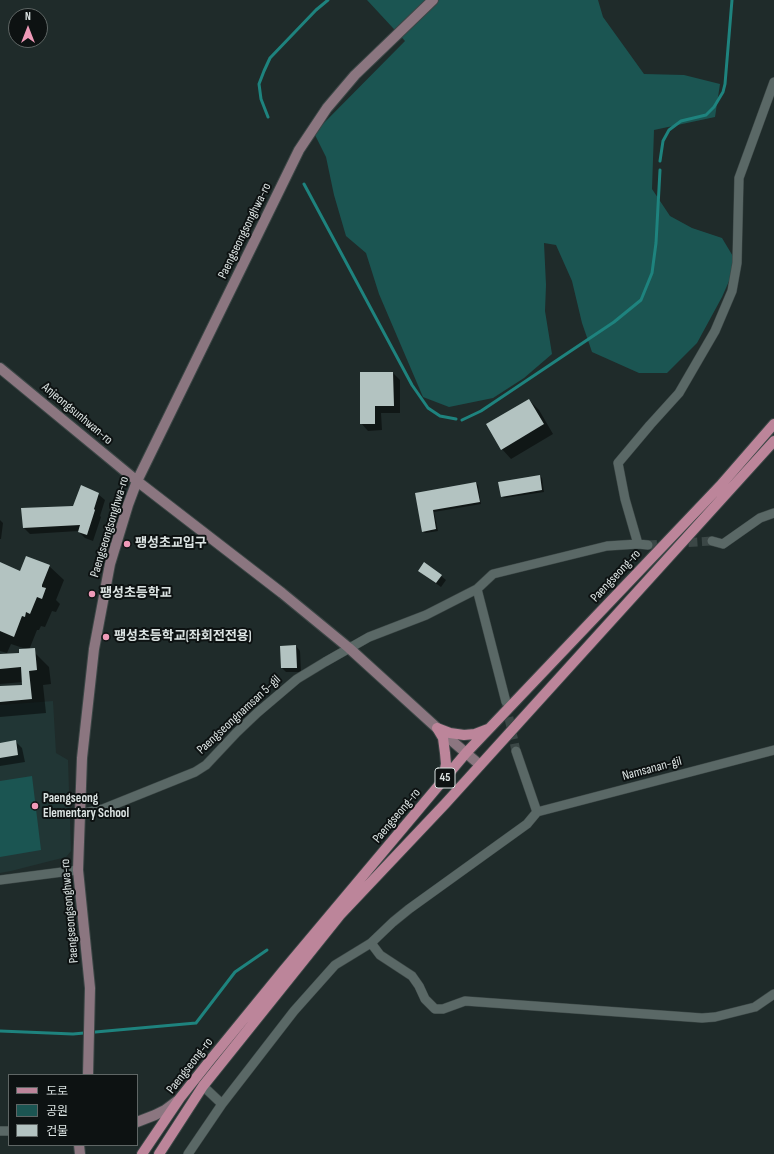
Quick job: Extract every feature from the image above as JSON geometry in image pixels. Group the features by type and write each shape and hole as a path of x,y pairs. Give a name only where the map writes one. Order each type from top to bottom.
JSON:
{"main road":[{"name":"Paengseong-ro","path":"142,1154 180,1098 283,971 466,753 720,486 774,424"},
{"name":"Paengseong-ro","path":"159,1154 203,1086 340,916 480,765 774,442"},
{"path":"437,728 450,733 475,734 490,728"},
{"path":"437,728 443,738 446,758 444,774 439,786"}],"street":[{"name":"Paengseongsonghwa-ro","path":"88,1074 90,988 78,870 82,758 94,649 110,564 128,505 137,481 299,150 327,108 355,75 433,0"},
{"path":"648,545 638,544 625,499 618,463 679,394 716,331 732,291 737,263 739,178 774,82"},
{"name":"Anjeongsunhwan-ro","path":"0,368 137,481 282,593 349,648 480,765"},
{"path":"712,541 724,544 760,518 774,513"},
{"name":"Paengseongnamsan 5-gil","path":"80,814 103,809 195,772 206,765 242,727 297,679 369,637 426,615 476,589 493,574 607,546 638,544"},
{"path":"476,589 506,702"},
{"name":"Namsanan-gil","path":"537,812 774,750"},
{"path":"188,1154 222,1104 294,1011 335,965 371,943 393,922 410,909 527,824 537,812 516,751"},
{"path":"0,880 78,870"},
{"path":"371,943 380,954 412,976 425,998 435,1010 443,1009 465,1001 694,1017 714,1017 756,1007 774,994"},
{"path":"203,1086 222,1104"},
{"path":"138,1122 146,1120 160,1113 180,1098"}],"shaded area":[{"name":"Paengseong Elementary School","path":"53,701 56,753 68,760 71,851 66,857 0,873 0,705"}],"green space":[{"path":"367,0 598,0 603,17 644,74 684,75 720,84 715,117 654,130 652,189 670,216 692,228 722,238 737,263 722,297 697,343 667,373 639,373 592,352 582,323 572,281 556,245 544,243 546,285 545,311 552,354 524,378 493,398 449,407 423,397 379,294 366,253 346,236 334,195 326,157 314,133 405,41"},
{"path":"32,776 41,850 0,857 0,781"}],"building":[{"path":"360,372 393,372 394,406 375,406 375,424 360,424"},
{"path":"529,399 544,424 501,450 486,424"},
{"path":"540,475 542,490 501,497 498,482"},
{"path":"476,482 480,502 433,510 436,529 422,532 415,493"},
{"path":"81,485 99,493 87,535 78,532 80,525 23,528 21,508 73,506"},
{"path":"26,556 50,565 42,585 42,587 46,588 42,599 37,597 30,614 26,612 25,617 22,616 14,637 0,631 0,562 20,571"},
{"path":"424,562 442,575 436,583 418,571"},
{"path":"296,645 297,668 281,668 280,646"},
{"path":"35,648 37,670 29,671 32,699 0,702 0,686 22,685 21,667 0,669 0,654 19,653 19,649"},
{"path":"16,740 18,755 0,758 0,743"}],"waterway":[{"path":"268,117 261,99 259,84 270,58 316,10 328,0"},
{"path":"660,161 663,141 669,130 681,121 706,115 714,107 723,92 725,84 732,0"},
{"path":"462,420 481,411 614,322 641,300 652,273 656,243 660,170"},
{"path":"304,184 412,385 428,408 440,416 456,419"},
{"path":"0,1031 73,1034 196,1023 235,972 267,950"}],"tunnel":[{"path":"648,545 712,541"},
{"path":"506,704 516,751"}],"place":[{"name":"팽성초교입구","path":"127,544"},
{"name":"팽성초등학교","path":"92,594"},
{"name":"팽성초등학교(좌회전전용)","path":"106,637"},
{"name":"Paengseong Elementary School","path":"35,806"}]}
